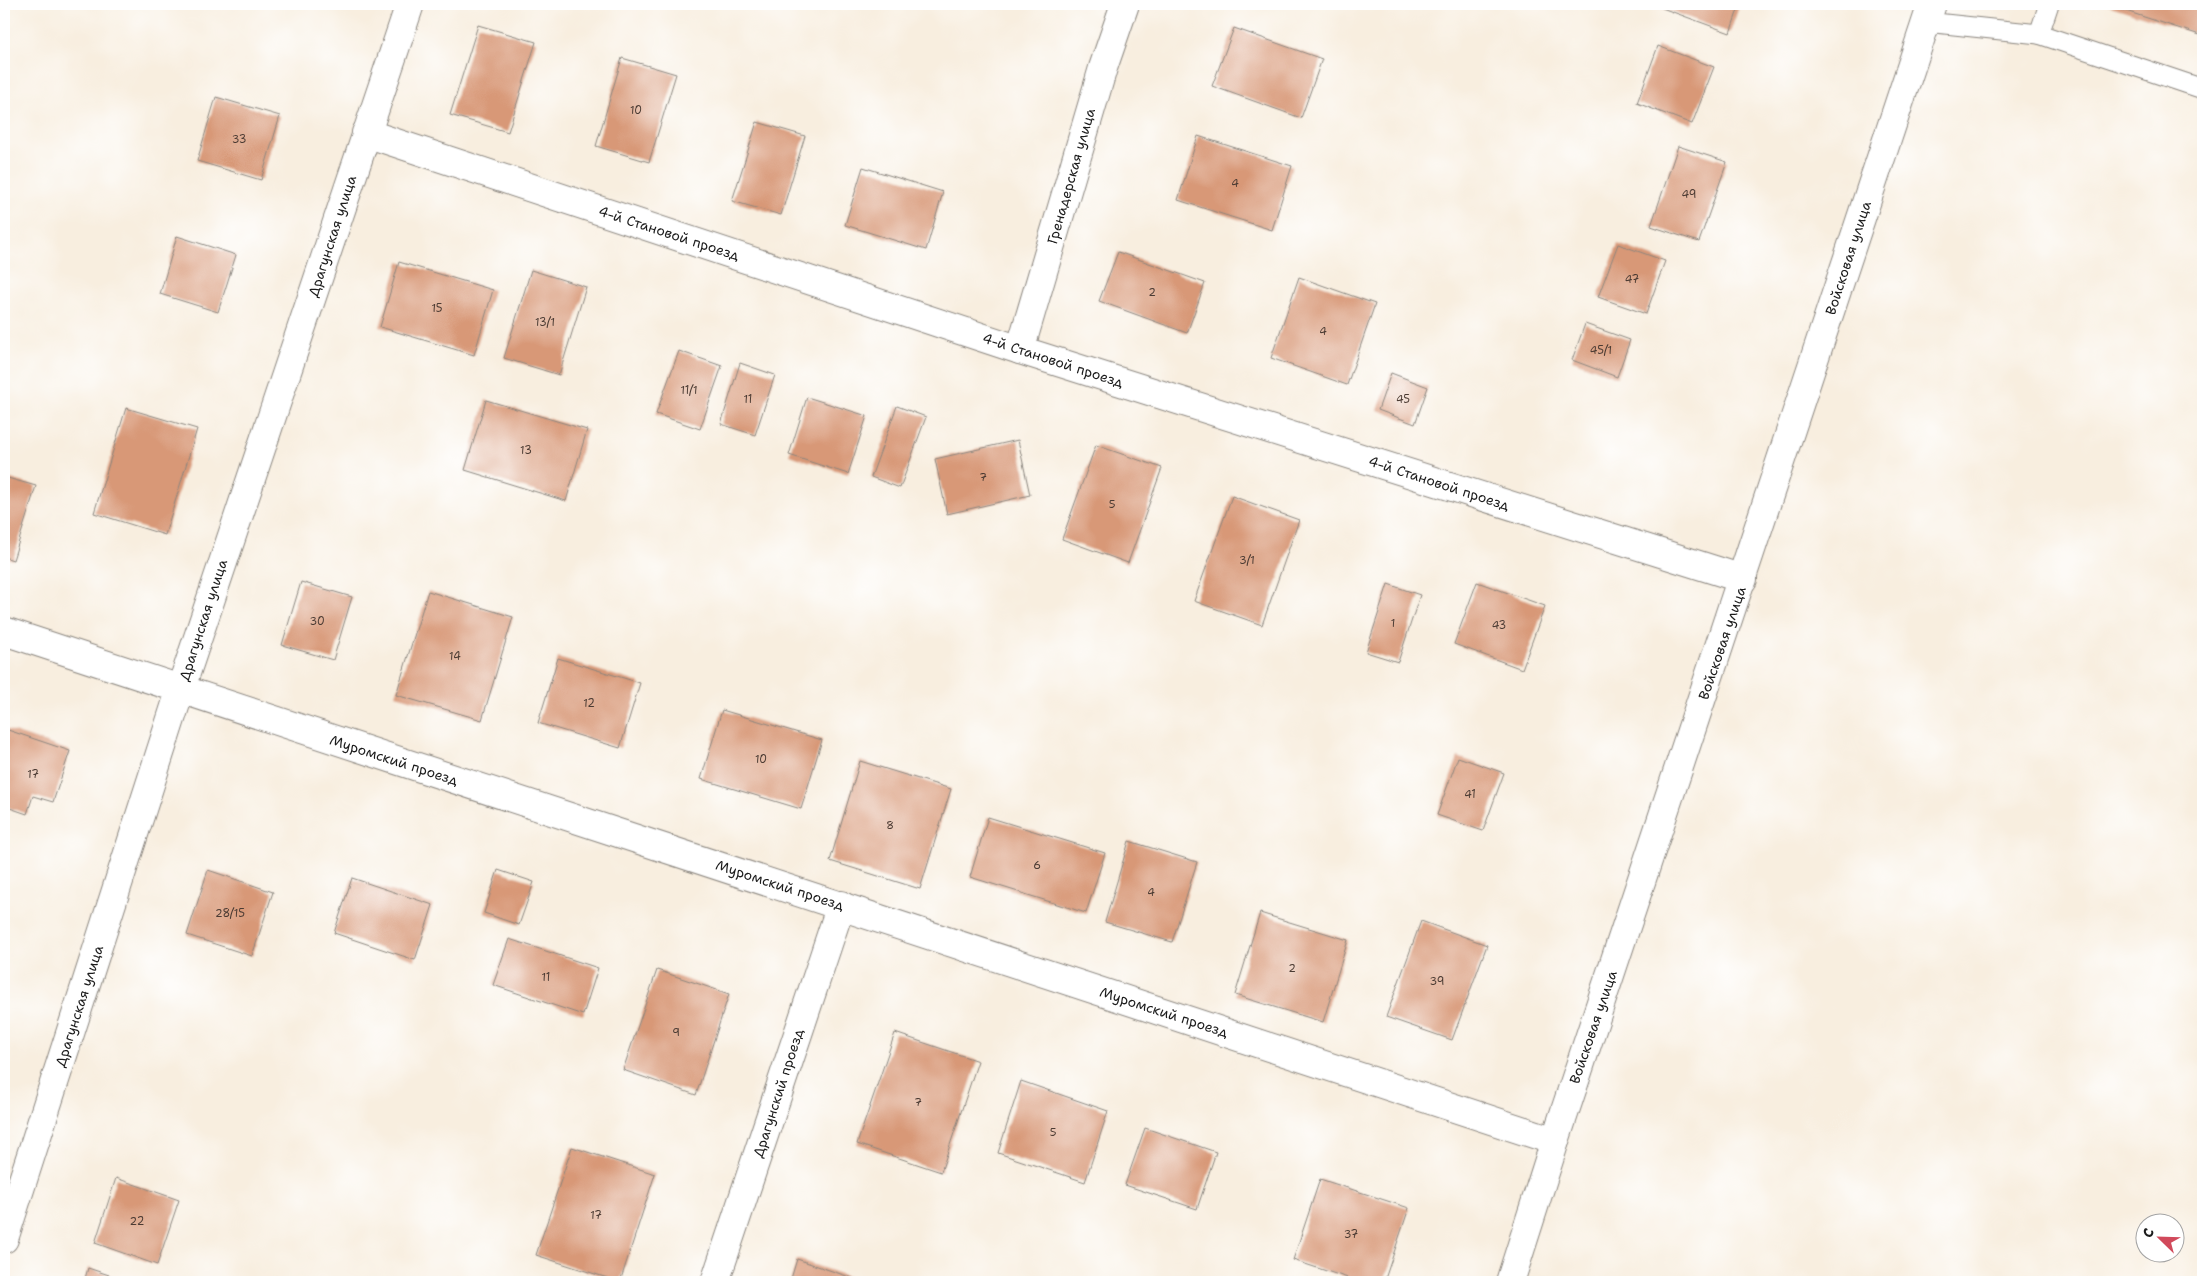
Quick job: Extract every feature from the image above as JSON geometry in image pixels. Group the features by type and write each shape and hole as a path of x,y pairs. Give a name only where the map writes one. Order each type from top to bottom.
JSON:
{"street":[{"name":"Драгунская улица","path":"4,1239 180,690 410,4"},
{"name":"Гренадерская улица","path":"1020,350 1100,77 1125,4"},
{"name":"Войсковая улица","path":"1510,1282 1929,13"},
{"name":"4-й Становой проезд","path":"366,133 1020,350 1743,579"},
{"name":"Муромский проезд","path":"4,631 1555,1141"},
{"name":"Драгунский проезд","path":"715,1282 841,905"}],"lane":[{"path":"2039,34 2049,4"},
{"path":"1929,13 2039,34 2203,89"}],"building":[{"path":"1664,4 1740,4 1730,33 1662,8"},
{"path":"2104,4 2203,4 2203,36"},
{"path":"478,25 536,42 508,132 450,115"},
{"path":"1234,28 1322,59 1301,118 1212,86"},
{"path":"1658,46 1714,67 1692,124 1637,103"},
{"path":"622,58 676,74 649,162 596,146"},
{"path":"216,97 280,116 261,180 197,161"},
{"path":"757,122 805,136 781,215 732,201"},
{"path":"1198,136 1292,166 1272,230 1178,200"},
{"path":"1678,146 1727,162 1699,242 1651,226"},
{"path":"863,167 943,192 926,250 845,225"},
{"path":"177,236 236,255 218,312 160,294"},
{"path":"1618,244 1665,261 1646,314 1598,297"},
{"path":"1118,252 1205,283 1187,333 1099,301"},
{"path":"399,262 493,290 474,355 380,327"},
{"path":"531,270 586,287 559,375 504,358"},
{"path":"1299,277 1375,304 1347,385 1271,358"},
{"path":"1585,324 1630,340 1617,377 1572,360"},
{"path":"679,351 722,366 700,429 656,414"},
{"path":"740,363 775,375 755,435 721,424"},
{"path":"1391,373 1428,387 1415,424 1378,410"},
{"path":"807,397 867,416 848,474 789,455"},
{"path":"486,400 587,430 566,501 465,470"},
{"path":"897,406 926,417 900,488 871,477"},
{"path":"126,408 197,429 165,535 94,513"},
{"path":"1018,440 1030,495 947,514 935,459"},
{"path":"1096,445 1162,468 1128,563 1062,539"},
{"path":"4,477 36,486 13,560 4,557"},
{"path":"1232,496 1299,520 1262,625 1194,601"},
{"path":"301,582 352,597 333,660 282,645"},
{"path":"1477,582 1545,606 1522,669 1454,644"},
{"path":"1388,584 1420,595 1398,662 1366,652"},
{"path":"428,591 513,617 482,720 396,695"},
{"path":"558,658 640,683 620,748 538,723"},
{"path":"722,710 822,740 801,809 701,779"},
{"path":"5,729 70,751 53,802 33,796 27,814 4,806"},
{"path":"1458,757 1504,773 1483,831 1437,815"},
{"path":"860,761 951,789 920,889 830,861"},
{"path":"988,817 1105,853 1086,913 970,877"},
{"path":"1129,841 1197,862 1172,942 1105,922"},
{"path":"208,870 273,892 252,956 187,935"},
{"path":"498,870 534,882 519,925 484,913"},
{"path":"352,878 433,905 415,960 334,933"},
{"path":"1260,913 1348,940 1323,1022 1235,995"},
{"path":"1421,921 1487,945 1452,1040 1386,1017"},
{"path":"509,939 598,968 583,1015 493,985"},
{"path":"657,970 729,994 696,1095 623,1070"},
{"path":"895,1033 978,1061 941,1172 857,1144"},
{"path":"1021,1081 1108,1111 1085,1182 998,1153"},
{"path":"1145,1128 1216,1152 1197,1209 1125,1185"},
{"path":"572,1147 655,1174 620,1282 536,1255"},
{"path":"116,1178 179,1200 157,1265 95,1243"},
{"path":"1320,1179 1409,1208 1384,1282 1360,1282 1293,1260"},
{"path":"797,1259 864,1282 790,1282"},
{"path":"88,1268 130,1282 84,1282"}]}
